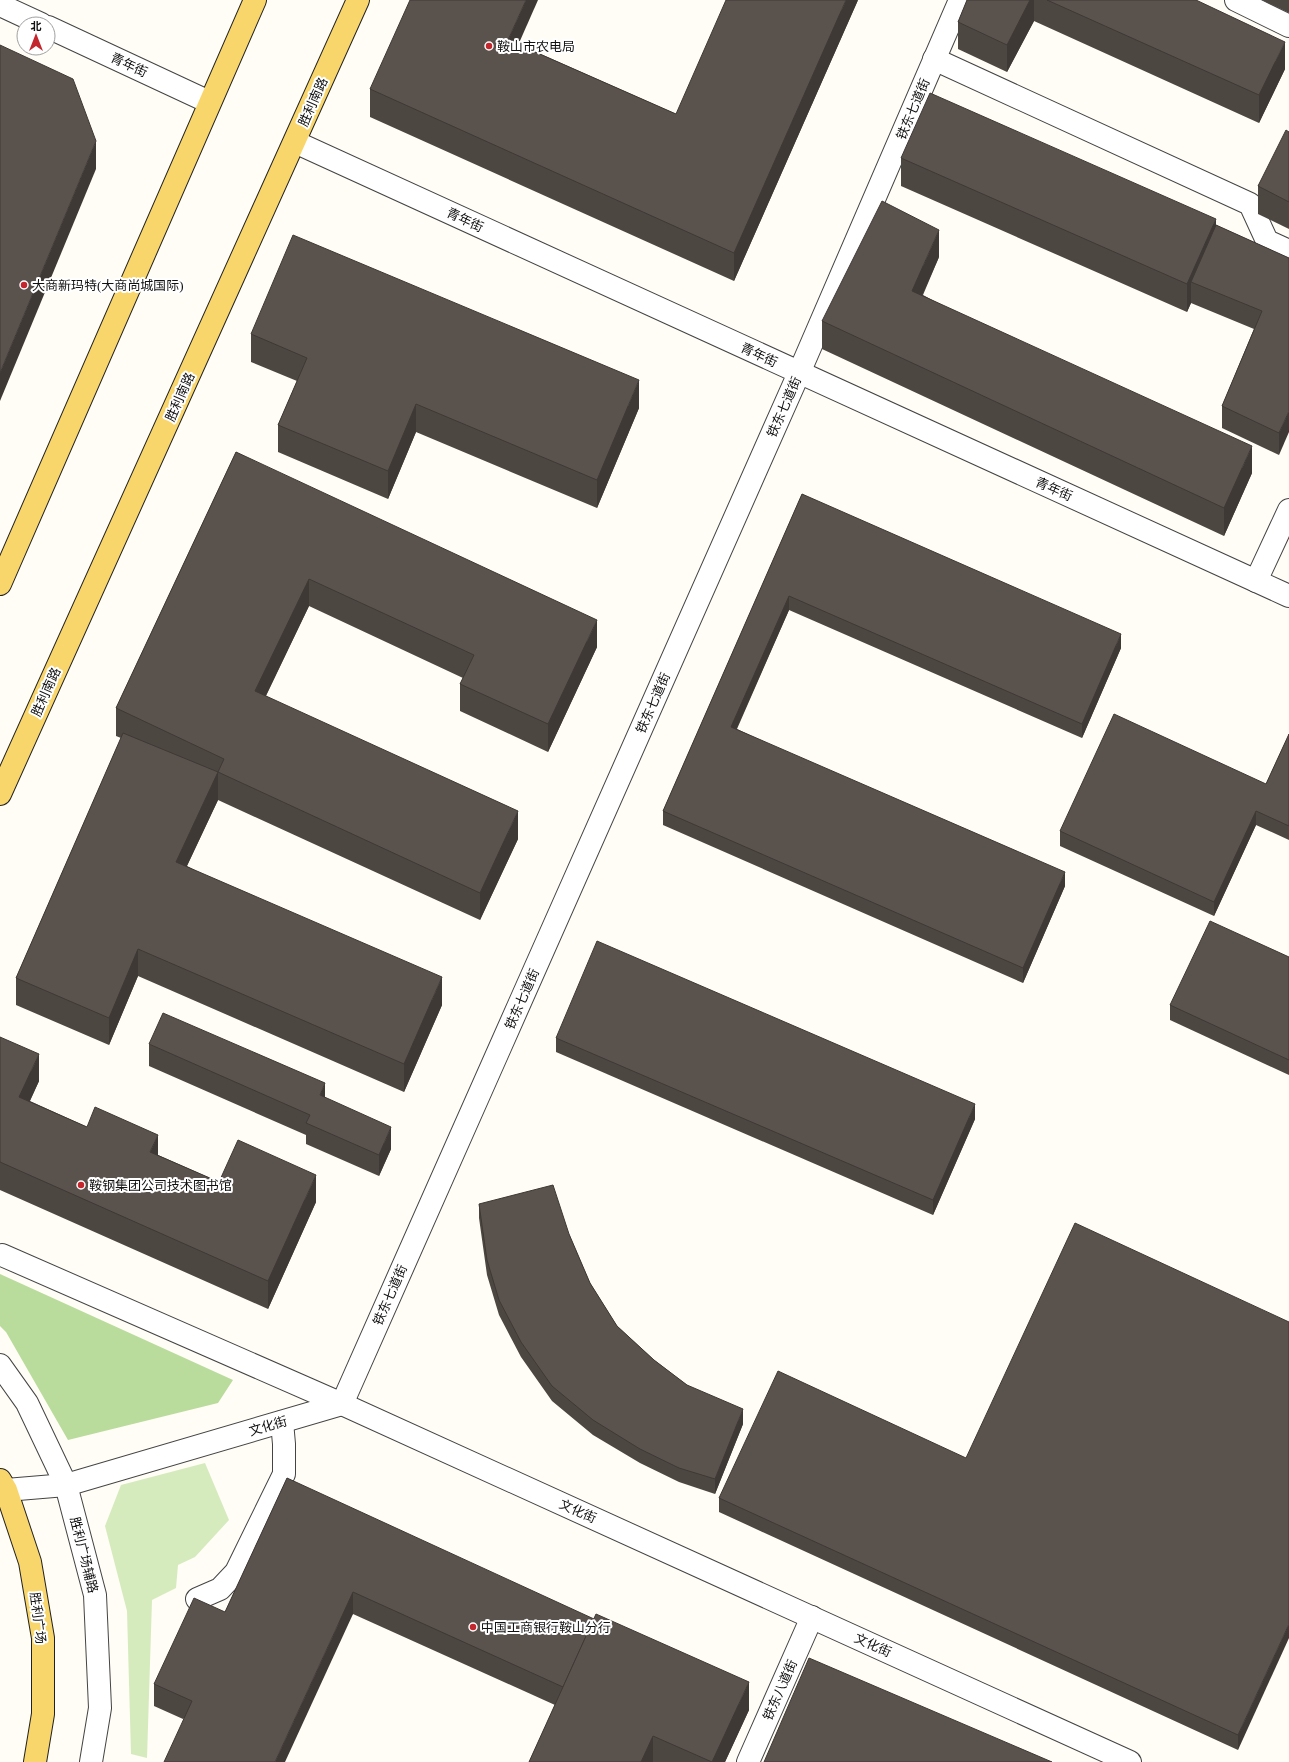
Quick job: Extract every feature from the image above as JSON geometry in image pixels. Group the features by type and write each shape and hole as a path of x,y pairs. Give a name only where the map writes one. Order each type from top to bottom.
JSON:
{"main road":[{"path":"0,584 209,102 255,0"},
{"name":"胜利南路","path":"0,794 358,0"},
{"name":"胜利广场","path":"3,1485 30,1562 42,1638 42,1714 35,1762"}],"street":[{"name":"铁东七道街","path":"342,1404 799,373 960,0"},
{"path":"1236,0 1289,26"},
{"path":"0,5 24,16"},
{"name":"青年街","path":"56,31 209,102"},
{"path":"934,59 1250,204 1267,241 1289,251"},
{"name":"青年街","path":"295,142 1289,596"},
{"path":"1250,204 1261,184"},
{"path":"1256,581 1289,510"},
{"path":"2,1255 342,1404"},
{"name":"胜利广场辅路","path":"0,1365 27,1403 66,1484 95,1595 100,1708 91,1762"},
{"name":"文化街","path":"3,1485 66,1484 342,1404 1130,1762"},
{"path":"197,1599 220,1589 236,1572 284,1474 282,1422"},
{"name":"铁东八道街","path":"748,1762 812,1617"}],"green space":[{"path":"0,1274 233,1380 218,1403 68,1440 6,1332 0,1326"},
{"path":"205,1463 229,1520 195,1557 178,1565 176,1588 152,1600 147,1758 131,1754 127,1611 105,1526 121,1485"}],"building":[{"path":"410,0 526,0 508,40 676,114 726,0 846,0 734,253 370,89"},
{"path":"967,0 1030,0 1007,45 958,22"},
{"path":"1047,0 1196,0 1285,42 1259,95"},
{"name":"大商新玛特(大商尚城国际)","path":"0,45 16,52 16,56 24,56 73,79 96,141 0,373"},
{"path":"930,93 1216,219 1187,284 901,158"},
{"path":"1286,130 1289,132 1289,202 1258,186"},
{"path":"882,201 939,230 912,291 1252,446 1224,508 822,321"},
{"path":"1216,225 1289,258 1289,411 1279,433 1222,406 1262,311 1191,282"},
{"path":"293,235 639,380 597,480 416,404 388,471 278,425 307,358 251,334"},
{"path":"236,452 597,620 548,724 460,684 474,655 309,579 255,691 518,811 480,893 218,772 224,759 116,708"},
{"path":"802,494 1121,634 1082,724 789,596 731,727 1065,872 1023,968 663,811"},
{"path":"1114,714 1266,784 1289,734 1289,826 1256,811 1214,902 1060,831"},
{"path":"123,733 218,772 176,862 442,977 404,1064 138,949 109,1018 16,978"},
{"path":"1210,921 1289,957 1289,1060 1170,1005"},
{"path":"597,941 975,1104 933,1200 556,1038"},
{"path":"163,1013 325,1083 320,1095 391,1127 379,1155 306,1123 310,1115 149,1044"},
{"name":"鞍钢集团公司技术图书馆","path":"0,1037 39,1054 19,1097 87,1127 95,1107 158,1135 150,1152 219,1182 238,1140 316,1175 268,1281 0,1162"},
{"path":"553,1185 569,1234 590,1283 617,1326 654,1360 687,1385 743,1409 715,1479 679,1468 640,1449 593,1420 552,1386 521,1342 499,1300 487,1260 479,1204"},
{"path":"1075,1223 1289,1322 1289,1624 1238,1735 719,1498 778,1371 966,1458"},
{"name":"中国工商银行鞍山分行","path":"287,1478 594,1619 563,1687 353,1592 275,1762 164,1762 192,1701 154,1684 194,1598 225,1612"},
{"path":"596,1614 749,1682 712,1762 653,1736 641,1762 529,1762"},
{"path":"809,1658 1052,1762 764,1762"}],"place":[{"name":"鞍山市农电局","path":"489,46"},
{"name":"大商新玛特(大商尚城国际)","path":"24,285"},
{"name":"鞍钢集团公司技术图书馆","path":"81,1185"},
{"name":"中国工商银行鞍山分行","path":"473,1627"}]}
